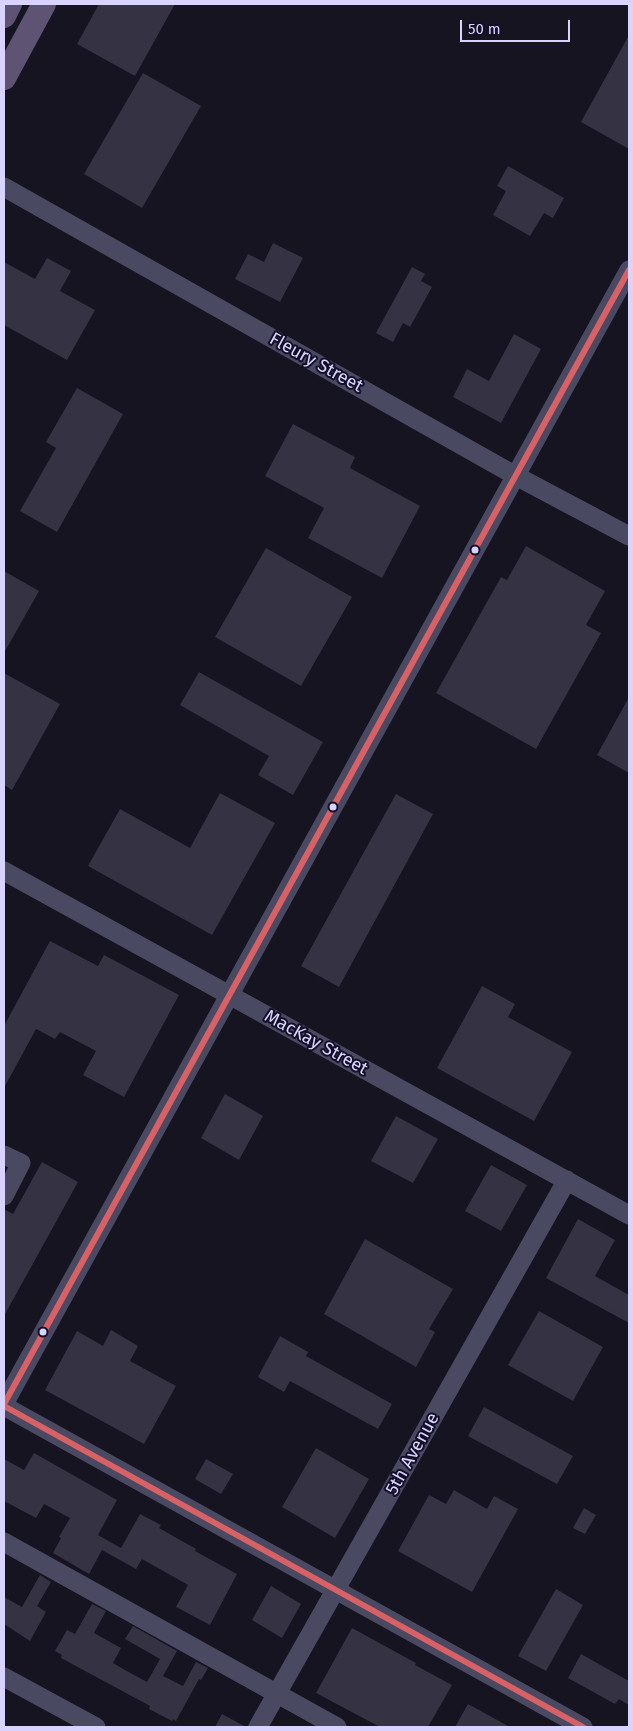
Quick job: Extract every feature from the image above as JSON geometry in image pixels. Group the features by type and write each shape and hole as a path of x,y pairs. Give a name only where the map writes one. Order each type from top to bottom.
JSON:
{"main road":[{"path":"4,16 10,4"},
{"path":"4,78 44,4"}],"street":[{"name":"Fleury Street","path":"4,186 516,476 629,536"},
{"path":"583,1727 4,1405 629,270"},
{"name":"MacKay Street","path":"4,871 629,1215"},
{"path":"4,1155 20,1163 4,1196"},
{"name":"5th Avenue","path":"258,1727 567,1180"},
{"path":"4,1542 337,1727"},
{"path":"4,1677 96,1727"}],"building":[{"path":"99,4 175,4 135,76 77,44"},
{"path":"629,35 629,149 581,122"},
{"path":"143,73 201,106 142,208 84,174"},
{"path":"508,166 564,198 553,218 544,213 530,236 493,215 506,191 497,186"},
{"path":"273,243 303,258 280,302 235,279 248,254 264,262"},
{"path":"47,258 71,271 60,291 95,310 67,360 4,325 4,262 35,279"},
{"path":"412,267 425,274 421,281 432,287 410,327 403,323 393,342 376,333"},
{"path":"514,334 541,349 501,423 453,397 467,369 489,381"},
{"path":"77,388 123,414 57,532 20,511 56,448 46,442"},
{"path":"293,424 355,457 350,468 420,506 382,578 308,538 324,508 265,476"},
{"path":"526,546 605,591 586,625 601,633 536,749 436,693 501,577 507,580"},
{"path":"266,548 352,597 301,686 215,637"},
{"path":"4,571 39,591 4,653"},
{"path":"199,672 323,742 293,795 258,775 269,756 180,705"},
{"path":"4,673 60,704 12,790 4,785"},
{"path":"629,697 629,773 597,755"},
{"path":"220,793 275,823 212,935 88,866 120,809 190,848"},
{"path":"396,794 433,814 339,987 301,966"},
{"path":"50,941 98,966 104,955 179,995 124,1097 83,1075 96,1051 60,1032 55,1039 36,1029 4,1088 4,1026"},
{"path":"482,986 515,1004 508,1017 572,1052 534,1121 437,1068"},
{"path":"225,1094 263,1116 239,1160 201,1138"},
{"path":"396,1116 438,1139 413,1183 371,1161"},
{"path":"42,1162 78,1182 4,1316 4,1209 13,1214"},
{"path":"491,1165 527,1185 501,1231 465,1211"},
{"path":"578,1219 615,1240 595,1276 629,1295 629,1323 546,1278"},
{"path":"365,1239 453,1289 429,1329 435,1332 416,1367 324,1314"},
{"path":"539,1311 603,1347 573,1401 508,1365"},
{"path":"111,1330 138,1346 130,1361 176,1386 144,1444 45,1390 77,1331 103,1346"},
{"path":"280,1336 308,1352 306,1356 392,1404 378,1429 290,1381 284,1392 258,1377"},
{"path":"484,1407 573,1456 557,1484 468,1436"},
{"path":"316,1448 369,1479 335,1538 282,1507"},
{"path":"34,1453 117,1500 98,1535 121,1548 140,1514 161,1525 159,1528 196,1549 195,1551 237,1574 210,1625 176,1607 188,1585 142,1559 136,1569 102,1550 89,1574 53,1553 61,1538 59,1537 70,1518 44,1504 36,1518 4,1501 4,1459 24,1470"},
{"path":"206,1459 233,1474 221,1494 195,1479"},
{"path":"454,1490 487,1509 494,1496 518,1509 472,1592 398,1551 429,1495 446,1504"},
{"path":"584,1508 596,1515 585,1534 573,1528"},
{"path":"40,1575 51,1582 37,1606 46,1612 30,1641 4,1624 4,1597 22,1607"},
{"path":"271,1586 301,1604 282,1638 252,1620"},
{"path":"556,1589 583,1605 546,1671 518,1656"},
{"path":"92,1604 106,1611 94,1633 121,1648 113,1663 125,1670 147,1682 160,1659 125,1639 133,1626 177,1651 163,1676 183,1686 196,1662 208,1668 201,1680 199,1679 176,1721 173,1719 172,1721 149,1709 150,1706 61,1658 62,1655 55,1651 67,1630 75,1634"},
{"path":"352,1628 452,1685 428,1727 380,1727 316,1693"},
{"path":"581,1654 629,1681 629,1705 619,1699 615,1704 568,1678"},
{"path":"468,1704 510,1727 455,1727"},
{"path":"222,1714 246,1727 215,1727"}],"transit line":[{"path":"4,1404 629,270"},
{"path":"4,1406 583,1727"}]}
